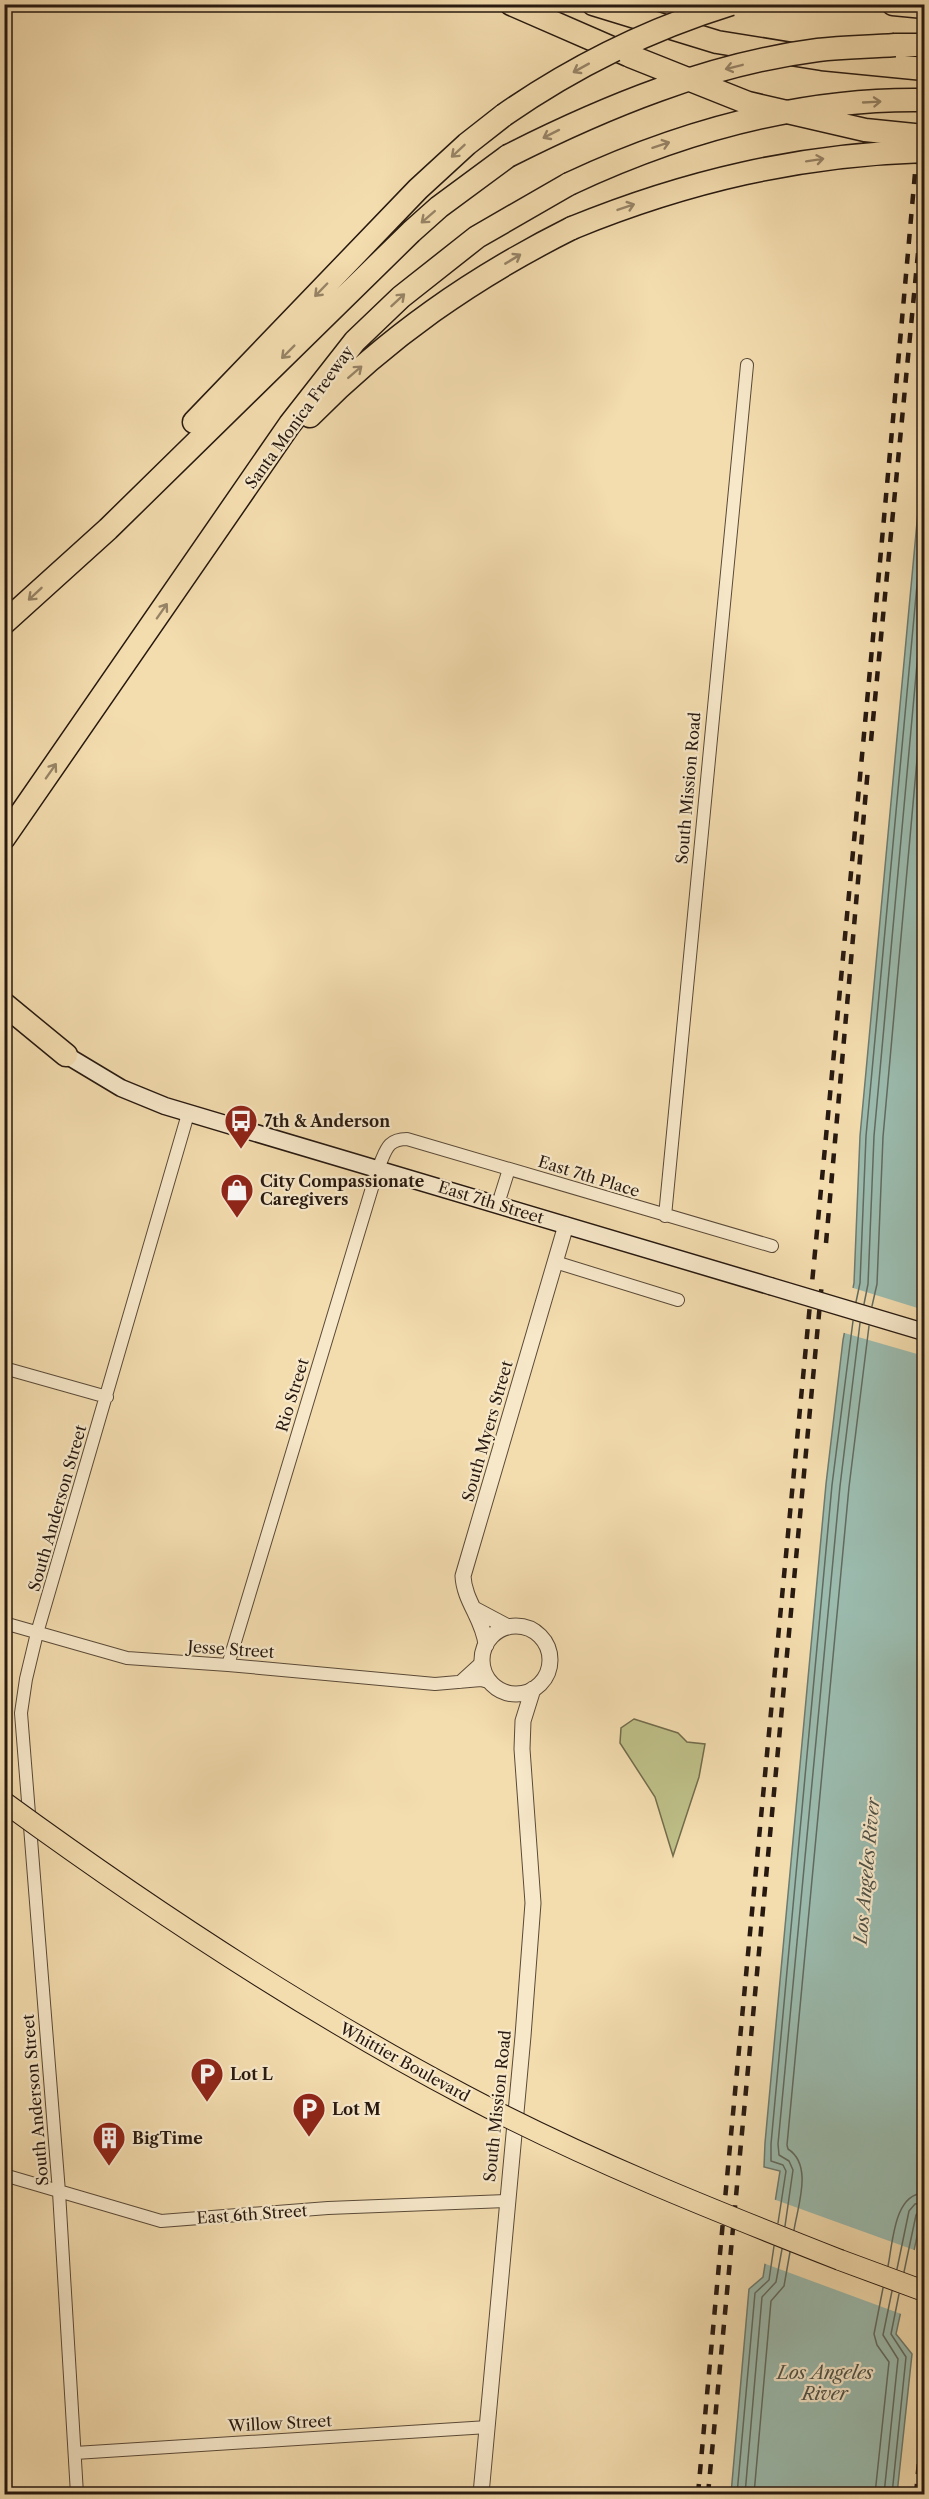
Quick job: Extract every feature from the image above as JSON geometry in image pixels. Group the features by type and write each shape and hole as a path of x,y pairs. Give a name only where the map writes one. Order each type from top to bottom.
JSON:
{"highway":[{"path":"512,4 630,56 748,103 865,130 924,136"},
{"path":"593,4 717,42 822,60 924,69"},
{"path":"66,565 74,550 96,523 418,189 466,144 528,98 621,47 683,20 731,4"},
{"path":"893,4 924,7"},
{"path":"4,623 116,521 411,232 439,207 508,156 576,121 705,74 817,50 924,45"},
{"name":"Santa Monica Freeway","path":"4,838 290,424 355,341 401,297 477,237 569,184 647,149 747,119 802,109 924,100"},
{"path":"220,527 297,430 353,373 466,286 523,252 572,228 671,191 720,177 823,158 924,151"},
{"path":"4,1004 66,1055"}],"main road":[{"name":"East 7th Street","path":"4,1016 121,1088 188,1114 378,1168 924,1332"},
{"name":"Whittier Boulevard","path":"4,1802 143,1901 343,2028 468,2097 599,2162 717,2213 924,2291"}],"street":[{"name":"South Mission Road","path":"665,1216 747,365"},
{"name":"South Anderson Street","path":"77,2494 59,2192 21,1713 37,1633 188,1114"},
{"name":"East 7th Place","path":"396,1139 406,1138 772,1246"},
{"name":"Rio Street","path":"228,1665 378,1168 389,1144 396,1139"},
{"path":"498,1204 509,1169"},
{"name":"South Myers Street","path":"486,1645 485,1635 464,1590 463,1576 566,1225"},
{"path":"555,1263 678,1300"},
{"path":"4,1368 107,1397"},
{"path":"474,1609 508,1627 526,1628 536,1633 544,1640 549,1651 548,1673 533,1689 523,1693 498,1687"},
{"name":"Jesse Street","path":"4,1623 127,1658 435,1684 481,1680 498,1687"},
{"path":"508,1627 495,1634 486,1645 483,1661 485,1674 515,1705 524,1721"},
{"path":"460,1682 483,1661"},
{"name":"South Mission Road","path":"481,2494 533,1903 522,1749 524,1721 533,1689"},
{"name":"East 6th Street","path":"4,2175 161,2221 328,2208 506,2202"},
{"name":"Willow Street","path":"75,2453 488,2427"}],"green space":[{"path":"634,1719 678,1733 687,1742 705,1744 699,1777 673,1856 655,1797 620,1743 621,1728"}],"water":[{"name":"Los Angeles River","path":"924,447 924,2179 921,2218 896,2334 912,2354 897,2494 731,2494 749,2289 763,2277 780,2171 764,2167 765,2143 826,1484 843,1340 854,1283 860,1136"}],"pier":[{"path":"850,1287 924,1310 924,1356 841,1332"},
{"path":"773,2199 917,2251 904,2315 763,2263"}],"railway":[{"path":"698,2494 924,70"},
{"path":"871,741 924,191"},
{"path":"826,1243 868,768"},
{"path":"708,2494 822,1282"},
{"path":"916,2494 924,2406"}],"place":[{"name":"7th & Anderson","path":"241,1150"},
{"name":"City Compassionate Caregivers","path":"237,1219"},
{"name":"Lot L","path":"207,2103"},
{"name":"Lot M","path":"309,2138"},
{"name":"BigTime","path":"109,2167"}]}
